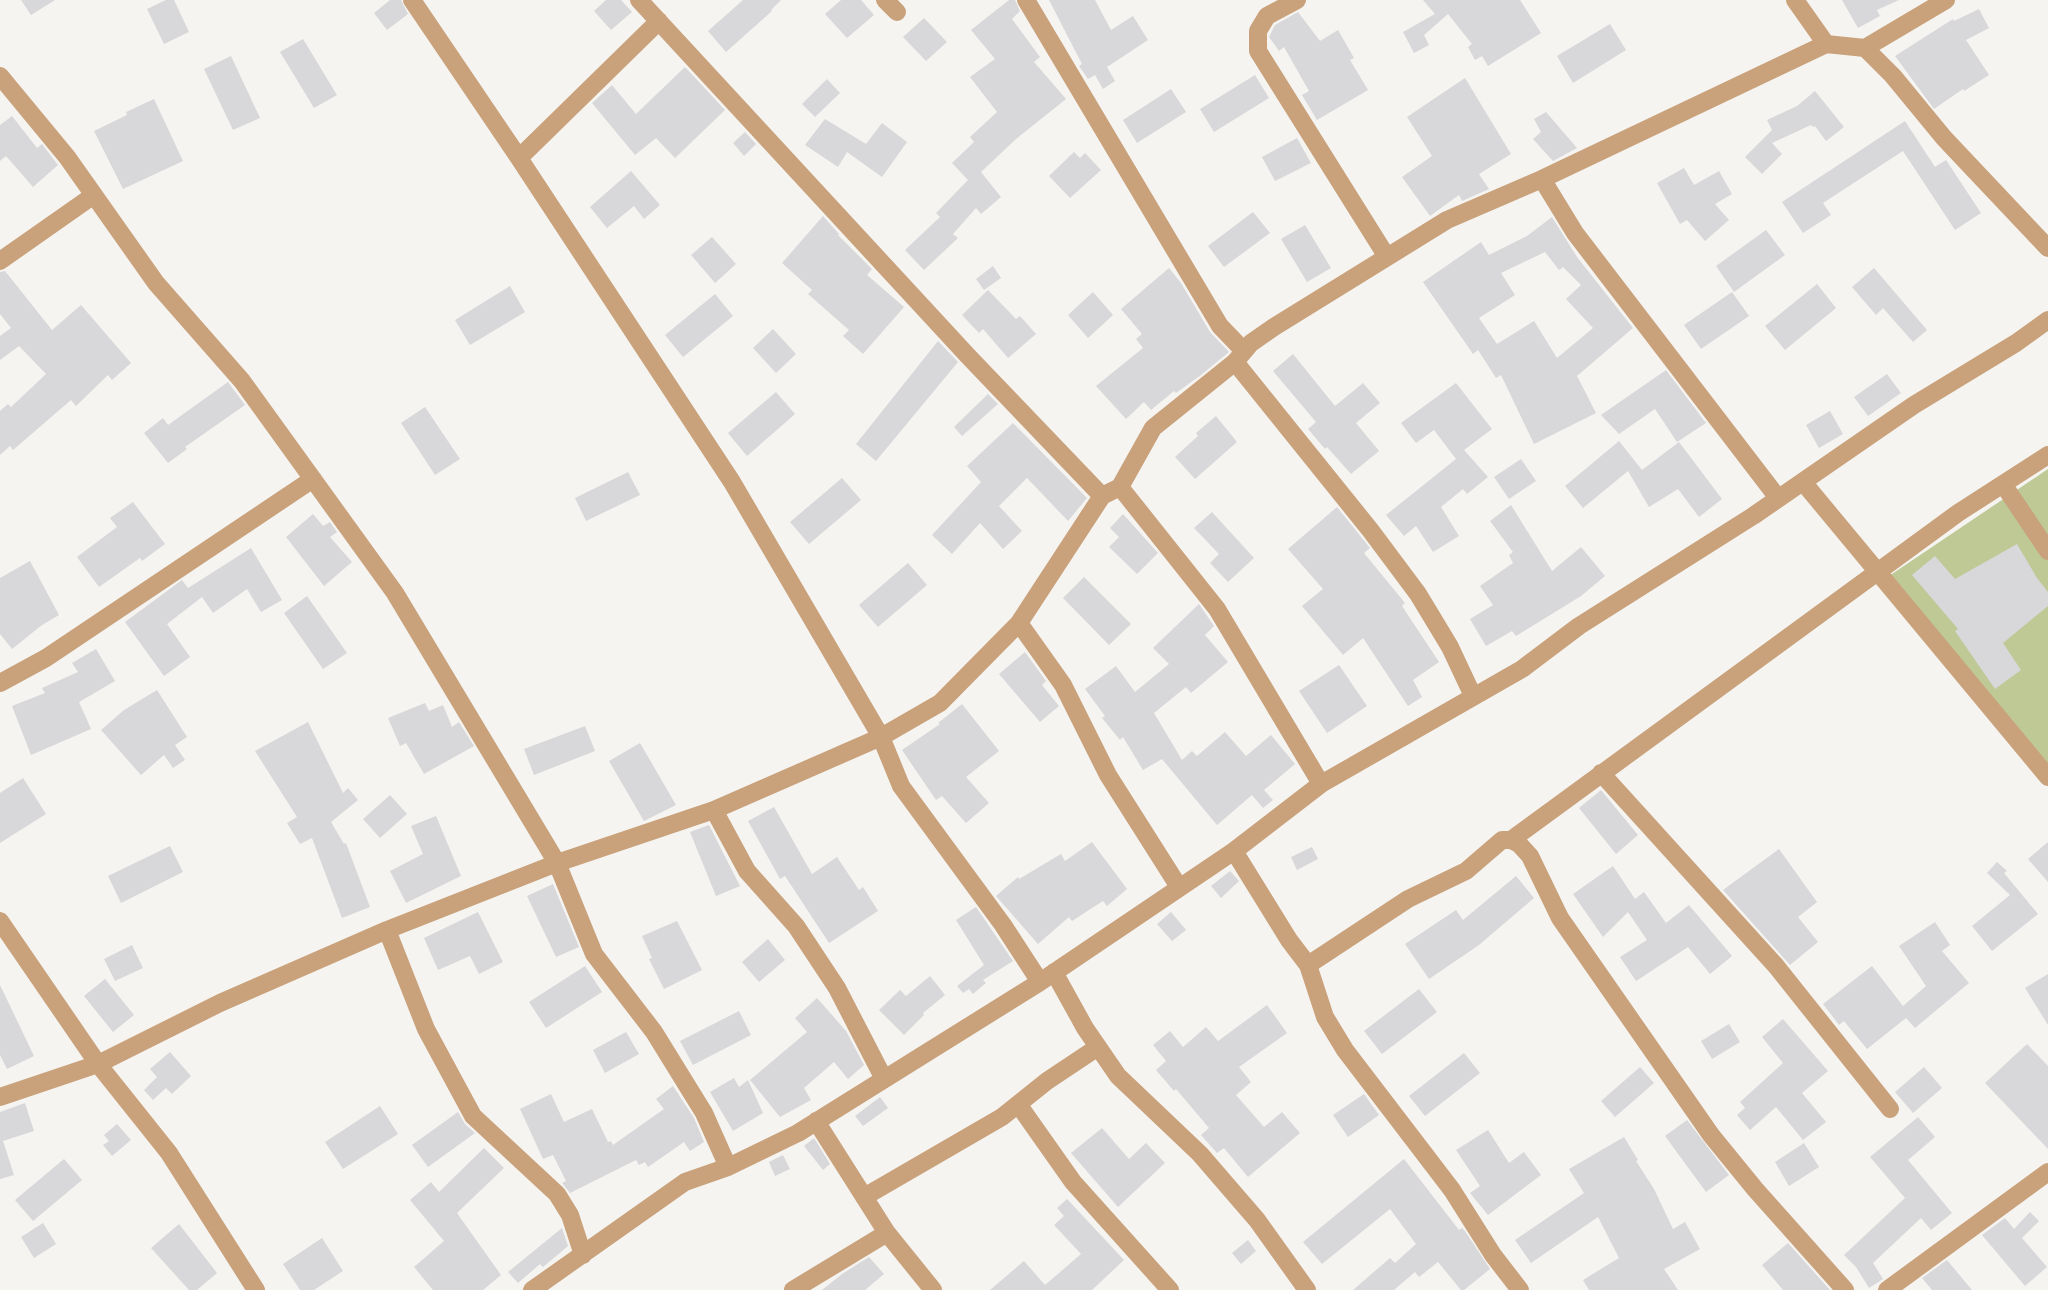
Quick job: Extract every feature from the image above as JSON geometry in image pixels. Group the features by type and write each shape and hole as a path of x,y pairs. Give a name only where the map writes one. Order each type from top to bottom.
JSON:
{"street":[{"path":"412,0 732,482 881,737 901,786 1003,925 1047,977 1118,1076 1200,1154 1257,1220 1307,1290"},
{"path":"639,0 968,356 1102,496"},
{"path":"1026,0 1239,356 1418,594 1450,648 1473,696"},
{"path":"1297,0 1267,16 1258,31 1258,51 1387,257"},
{"path":"1794,0 1826,44"},
{"path":"0,1097 98,1064 220,1003 387,930 557,863 714,810 881,737 940,703 1019,624 1102,496 1120,487 1153,428 1274,327 1447,220 1542,179 1826,44 1865,48 1946,0"},
{"path":"519,158 659,21"},
{"path":"1865,48 1893,76 1944,138 2048,248"},
{"path":"0,76 67,157 156,283 242,382 395,593 557,863 594,954 654,1032 704,1113 728,1167"},
{"path":"1542,179 1575,233 1778,498"},
{"path":"0,261 94,195"},
{"path":"532,1290 685,1182 768,1149 1047,977 1234,851 1321,784 1522,668 1579,626 2048,320"},
{"path":"1511,840 1958,513 2048,455"},
{"path":"0,683 46,659 313,479"},
{"path":"1803,482 2048,777"},
{"path":"2003,484 2048,551"},
{"path":"1120,487 1217,609 1321,784"},
{"path":"1019,624 1063,685 1108,775 1179,887"},
{"path":"1601,773 1776,966 1890,1109"},
{"path":"714,810 747,871 796,926 837,988 884,1079"},
{"path":"1308,965 1408,899 1466,871 1502,840 1519,844 1530,856 1560,918 1712,1135 1755,1189 1845,1290"},
{"path":"1234,851 1289,940 1308,965 1325,1017 1345,1050 1452,1190 1493,1255 1520,1290"},
{"path":"0,921 98,1064 169,1153 256,1290"},
{"path":"387,930 426,1029 473,1116 557,1194 570,1215 583,1255"},
{"path":"864,1197 1003,1117 1046,1081 1098,1046"},
{"path":"1018,1104 1073,1182 1170,1290"},
{"path":"816,1121 887,1233 933,1290"},
{"path":"1887,1290 2048,1172"},
{"path":"793,1290 887,1233"}],"green space":[{"path":"2048,469 2048,774 1883,580"}],"building":[{"path":"21,0 55,0 31,15"},
{"path":"166,0 174,0 189,32 164,44 147,9"},
{"path":"390,0 401,0 408,14 387,30 374,13"},
{"path":"606,0 621,0 632,12 611,30 594,11"},
{"path":"743,0 781,0 726,52 708,31"},
{"path":"841,0 861,0 874,15 847,38 825,14"},
{"path":"1009,0 1015,0 1020,11 1012,19 1040,57 1034,62 1066,99 1016,139 981,172 1001,197 981,214 976,208 953,234 958,238 924,270 905,250 940,217 936,213 968,180 952,163 974,142 970,137 997,112 970,77 995,59 971,30"},
{"path":"1049,0 1095,0 1111,30 1133,16 1148,40 1107,67 1115,81 1103,89 1095,75 1088,79 1079,66 1082,64"},
{"path":"1423,0 1520,0 1541,33 1488,66 1482,56 1475,60 1468,47 1472,44 1448,14 1424,35 1429,45 1414,53 1403,32 1435,14"},
{"path":"1842,0 1899,0 1877,10 1880,16 1858,28"},
{"path":"1979,9 1989,28 1966,40 1989,75 1934,109 1895,56 1953,19 1954,21"},
{"path":"1298,12 1320,41 1338,30 1354,58 1350,60 1368,90 1317,120 1302,95 1309,91 1284,47 1279,51 1269,37 1275,25"},
{"path":"924,18 947,42 926,61 903,37"},
{"path":"1610,24 1626,50 1573,83 1557,56"},
{"path":"303,39 337,95 314,108 280,52"},
{"path":"231,56 260,118 233,130 204,69"},
{"path":"685,67 725,110 675,158 656,138 635,155 592,103 612,85 636,114"},
{"path":"1255,75 1269,98 1214,132 1200,109"},
{"path":"1465,78 1511,154 1479,174 1489,189 1462,201 1459,195 1430,216 1402,177 1432,156 1407,117"},
{"path":"827,79 840,93 815,117 802,104"},
{"path":"1171,89 1186,112 1137,143 1123,120"},
{"path":"1815,91 1844,127 1826,141 1815,126 1811,125 1772,143 1782,154 1762,174 1745,157 1772,130 1767,120 1797,106"},
{"path":"154,99 183,161 123,189 94,131"},
{"path":"1546,112 1577,148 1553,161 1533,139 1541,132 1534,119"},
{"path":"12,116 37,148 42,144 58,165 33,187 6,156 0,161 0,125"},
{"path":"825,119 866,144 882,123 907,142 882,177 847,152 838,167 805,145"},
{"path":"1905,121 1935,167 1946,160 1981,213 1955,230 1903,151 1823,203 1831,215 1803,233 1782,202"},
{"path":"745,132 756,144 744,156 733,143"},
{"path":"1297,138 1311,163 1275,181 1262,157"},
{"path":"1074,152 1080,158 1085,153 1101,170 1070,198 1049,176"},
{"path":"1684,168 1694,185 1719,171 1732,194 1715,204 1729,220 1705,241 1687,220 1680,224 1657,183"},
{"path":"631,171 660,205 644,219 634,206 607,228 590,207"},
{"path":"1253,212 1270,233 1224,267 1208,246"},
{"path":"823,216 872,269 867,275 904,307 863,354 843,336 849,330 808,294 812,290 782,263"},
{"path":"1552,217 1577,257 1633,328 1577,376 1596,413 1534,444 1501,375 1496,378 1478,350 1473,354 1423,282 1481,242 1489,255 1527,236","holes":["1545,252 1559,270 1563,267 1581,285 1566,299 1593,328 1557,358 1534,321 1497,344 1479,318 1515,295 1501,273"]},
{"path":"1305,225 1331,268 1307,282 1281,239"},
{"path":"1766,230 1785,255 1734,292 1716,266"},
{"path":"712,237 736,264 715,283 691,255"},
{"path":"993,266 1001,278 984,290 976,279"},
{"path":"1169,268 1210,332 1229,352 1151,410 1144,402 1126,419 1096,386 1143,348 1136,339 1142,334 1121,309"},
{"path":"1874,268 1927,330 1913,342 1883,308 1876,315 1852,287"},
{"path":"5,271 52,330 81,305 131,363 112,380 108,375 76,406 71,400 13,450 10,446 0,455 0,411 8,404 11,407 46,374 19,346 0,360 0,336 11,328 0,314 0,272"},
{"path":"1817,284 1836,308 1785,350 1765,326"},
{"path":"510,286 525,312 470,345 455,320"},
{"path":"988,290 1016,319 1020,316 1036,334 1008,358 983,329 979,333 962,315"},
{"path":"1093,292 1113,315 1088,338 1068,315"},
{"path":"1732,292 1749,316 1701,349 1684,325"},
{"path":"715,294 733,316 683,357 665,335"},
{"path":"773,329 796,354 776,373 753,348"},
{"path":"938,341 958,362 876,461 856,444"},
{"path":"1293,354 1335,406 1363,383 1380,403 1356,423 1379,451 1351,474 1308,429 1316,422 1273,371"},
{"path":"1666,370 1706,423 1677,442 1655,409 1619,434 1601,415"},
{"path":"1887,374 1901,393 1868,416 1854,397"},
{"path":"228,382 245,405 185,447 187,449 168,463 144,433 163,418 168,425"},
{"path":"1456,383 1492,429 1464,450 1488,477 1467,494 1463,489 1441,507 1459,536 1433,552 1416,526 1404,536 1386,515 1456,459 1434,430 1416,443 1401,423"},
{"path":"776,392 795,414 747,456 728,433"},
{"path":"988,394 998,404 962,436 954,427"},
{"path":"425,407 460,459 435,475 401,423"},
{"path":"1830,411 1843,434 1819,448 1806,425"},
{"path":"1216,416 1237,442 1195,479 1175,457 1198,436 1196,433"},
{"path":"1013,423 1087,498 1068,521 1027,478 999,506 1022,531 1003,549 980,523 952,554 932,535 981,482 967,466"},
{"path":"1619,441 1642,470 1679,442 1722,499 1699,517 1678,489 1649,507 1628,471 1583,508 1565,486"},
{"path":"1521,459 1536,481 1509,499 1494,477"},
{"path":"628,472 640,495 586,521 575,498"},
{"path":"842,478 861,500 809,544 790,522"},
{"path":"133,502 165,544 99,587 77,557 117,527 110,518"},
{"path":"1511,505 1552,571 1581,547 1605,576 1581,596 1516,636 1512,631 1486,646 1470,619 1493,605 1480,586 1513,563 1509,555 1513,552 1490,521"},
{"path":"1337,507 1370,548 1364,553 1405,603 1402,606 1439,662 1413,680 1422,697 1408,706 1363,638 1343,655 1302,606 1323,589 1288,549"},
{"path":"1212,512 1254,558 1228,582 1210,563 1219,554 1194,528"},
{"path":"313,514 323,526 330,522 337,532 330,537 352,562 324,586 286,537"},
{"path":"1123,514 1158,553 1137,574 1109,547 1119,537 1110,528"},
{"path":"2017,544 2048,592 2048,606 2003,643 2021,670 1995,689 1955,631 1958,629 1912,575 1935,556 1955,579"},
{"path":"251,548 282,600 261,612 247,589 213,613 202,597 167,624 190,657 164,676 125,622 182,580 188,588"},
{"path":"30,561 59,615 12,649 0,634 0,578"},
{"path":"908,563 927,585 878,627 859,605"},
{"path":"1084,577 1131,624 1109,645 1063,598"},
{"path":"307,596 347,653 323,669 284,613"},
{"path":"1199,604 1214,626 1205,635 1228,662 1191,693 1186,687 1154,713 1182,760 1192,751 1197,756 1225,732 1246,756 1271,735 1295,764 1264,790 1273,800 1263,808 1252,795 1217,825 1162,759 1143,770 1123,737 1120,740 1102,718 1105,716 1085,689 1116,666 1135,692 1169,664 1153,648"},
{"path":"96,649 115,681 79,702 91,729 31,755 12,706 45,693 42,688 78,672 72,663"},
{"path":"1025,652 1046,681 1042,685 1059,706 1040,722 999,674"},
{"path":"1339,665 1367,706 1327,733 1299,691"},
{"path":"157,690 187,737 175,745 185,760 173,768 164,755 141,775 101,730 124,710"},
{"path":"425,703 429,711 443,705 452,727 459,722 474,746 424,774 406,743 400,746 388,718"},
{"path":"962,704 999,751 966,777 989,803 966,823 942,796 936,800 902,750 940,724 938,723"},
{"path":"308,722 343,793 348,788 358,800 331,822 344,844 346,843 370,907 342,918 312,838 300,844 287,823 297,817 255,751"},
{"path":"585,726 595,751 534,775 524,749"},
{"path":"640,743 676,805 644,821 609,761"},
{"path":"23,778 46,814 0,843 0,793"},
{"path":"1601,790 1638,835 1616,854 1579,808"},
{"path":"390,795 407,814 380,838 363,819"},
{"path":"774,807 812,874 837,857 859,890 863,887 878,911 829,943 785,876 780,879 748,821"},
{"path":"436,816 461,876 406,903 390,871 423,854 411,826"},
{"path":"709,825 740,886 716,896 690,832"},
{"path":"1092,842 1127,889 1107,906 1103,901 1072,921 1069,917 1038,944 996,896 1018,877 1019,879 1061,854 1065,861"},
{"path":"2048,842 2048,882 2028,859"},
{"path":"170,846 183,872 121,903 108,876"},
{"path":"1312,847 1318,859 1297,870 1291,857"},
{"path":"1779,849 1817,902 1798,917 1818,942 1790,965 1723,890"},
{"path":"1997,862 2007,871 2004,873 2038,914 1992,951 1972,926 2010,895 1987,873"},
{"path":"1613,866 1635,899 1644,892 1666,923 1689,905 1732,956 1710,974 1688,947 1636,981 1620,957 1647,940 1628,912 1603,937 1573,894"},
{"path":"1230,871 1239,881 1221,898 1211,886"},
{"path":"1516,876 1534,898 1479,945 1429,979 1405,944 1456,910 1463,920"},
{"path":"553,884 579,947 556,957 527,896"},
{"path":"976,907 1013,961 983,980 986,983 973,994 969,989 963,993 957,986 984,965 956,920"},
{"path":"478,912 503,962 479,974 470,956 438,970 424,938"},
{"path":"1171,912 1186,930 1172,941 1157,924"},
{"path":"677,921 702,970 664,989 649,959 652,958 642,936"},
{"path":"1935,922 1950,945 1942,951 1969,983 1915,1028 1906,1018 1867,1049 1844,1021 1839,1025 1823,1004 1872,966 1903,1006 1926,986 1899,946"},
{"path":"768,939 785,960 759,982 742,962"},
{"path":"132,945 143,968 115,981 104,959"},
{"path":"585,966 602,992 546,1028 529,1002"},
{"path":"2048,974 2048,1025 2025,988"},
{"path":"930,976 945,995 923,1013 904,1035 879,1010 900,990 906,996"},
{"path":"105,979 134,1015 113,1032 84,996"},
{"path":"0,985 34,1056 7,1069 0,1055"},
{"path":"1419,989 1437,1012 1382,1054 1364,1031"},
{"path":"817,998 846,1031 864,1065 848,1079 834,1062 804,1088 811,1100 780,1117 750,1080 807,1032 795,1018"},
{"path":"1267,1005 1287,1033 1239,1067 1251,1082 1236,1095 1264,1127 1282,1112 1300,1133 1248,1177 1224,1148 1217,1153 1201,1135 1209,1128 1156,1070 1166,1061 1153,1045 1170,1031 1183,1047 1206,1027 1218,1041"},
{"path":"739,1011 751,1035 693,1065 680,1041"},
{"path":"1783,1019 1828,1071 1802,1093 1826,1122 1803,1140 1776,1107 1750,1130 1737,1115 1745,1108 1740,1102 1783,1063 1762,1037"},
{"path":"1729,1024 1740,1042 1712,1059 1701,1041"},
{"path":"626,1032 639,1054 605,1073 593,1050"},
{"path":"2027,1044 2048,1066 2048,1149 1985,1083"},
{"path":"170,1052 191,1076 172,1094 166,1088 153,1100 144,1090 157,1077 150,1069"},
{"path":"1464,1053 1480,1073 1425,1116 1409,1096"},
{"path":"1640,1067 1654,1083 1615,1117 1601,1101"},
{"path":"1924,1067 1942,1088 1913,1113 1895,1092"},
{"path":"734,1078 739,1087 748,1080 763,1113 733,1131 710,1092"},
{"path":"673,1086 694,1118 704,1142 690,1151 684,1142 648,1167 645,1162 639,1165 636,1160 570,1193 562,1183 566,1181 553,1155 543,1159 520,1109 551,1094 564,1122 592,1109 608,1142 611,1141 613,1145 664,1109 656,1099"},
{"path":"1364,1094 1379,1115 1348,1137 1333,1115"},
{"path":"880,1097 888,1108 863,1126 855,1116"},
{"path":"25,1103 34,1131 3,1141 14,1175 0,1179 0,1112"},
{"path":"380,1106 398,1134 343,1169 325,1142"},
{"path":"458,1112 465,1124 475,1133 428,1167 412,1145"},
{"path":"1918,1117 1935,1137 1908,1160 1952,1213 1931,1230 1921,1218 1873,1263 1883,1279 1869,1288 1856,1267 1844,1255 1905,1198 1870,1157"},
{"path":"1687,1120 1729,1175 1706,1192 1665,1136"},
{"path":"117,1124 131,1140 112,1156 103,1145 109,1141 104,1135"},
{"path":"1102,1128 1129,1159 1146,1143 1165,1163 1118,1207 1071,1153"},
{"path":"1488,1130 1509,1163 1524,1152 1541,1175 1488,1215 1470,1193 1480,1186 1456,1150"},
{"path":"1624,1137 1673,1229 1685,1222 1700,1249 1664,1269 1678,1290 1589,1290 1583,1280 1619,1258 1598,1217 1531,1263 1515,1240 1584,1193 1569,1169"},
{"path":"814,1138 830,1164 823,1170 804,1146"},
{"path":"1804,1143 1819,1167 1789,1186 1775,1162"},
{"path":"484,1148 504,1168 457,1213 501,1275 483,1290 433,1290 414,1267 444,1241 410,1200 431,1182 439,1192"},
{"path":"783,1155 790,1169 775,1176 769,1162"},
{"path":"64,1159 82,1180 33,1221 15,1200"},
{"path":"1404,1159 1459,1230 1462,1228 1465,1231 1490,1269 1464,1290 1461,1290 1438,1262 1419,1277 1415,1272 1394,1290 1353,1290 1390,1258 1395,1263 1416,1244 1390,1209 1322,1264 1303,1242"},
{"path":"1067,1199 1124,1260 1092,1290 990,1290 1024,1261 1045,1285 1081,1254 1054,1225 1064,1216 1057,1208"},
{"path":"2030,1212 2039,1221 2022,1238 2047,1267 2025,1286 1982,1235 2005,1218 2014,1229"},
{"path":"43,1223 56,1244 34,1258 21,1237"},
{"path":"179,1224 217,1273 197,1290 189,1290 151,1248"},
{"path":"562,1228 568,1246 543,1267 540,1264 518,1283 508,1272"},
{"path":"322,1238 343,1271 314,1290 300,1290 283,1264"},
{"path":"1248,1240 1256,1251 1241,1264 1232,1253"},
{"path":"1788,1243 1830,1290 1783,1290 1762,1265"},
{"path":"869,1257 884,1274 865,1290 822,1290 842,1274"},
{"path":"1947,1260 1972,1290 1932,1290 1922,1278"}]}
